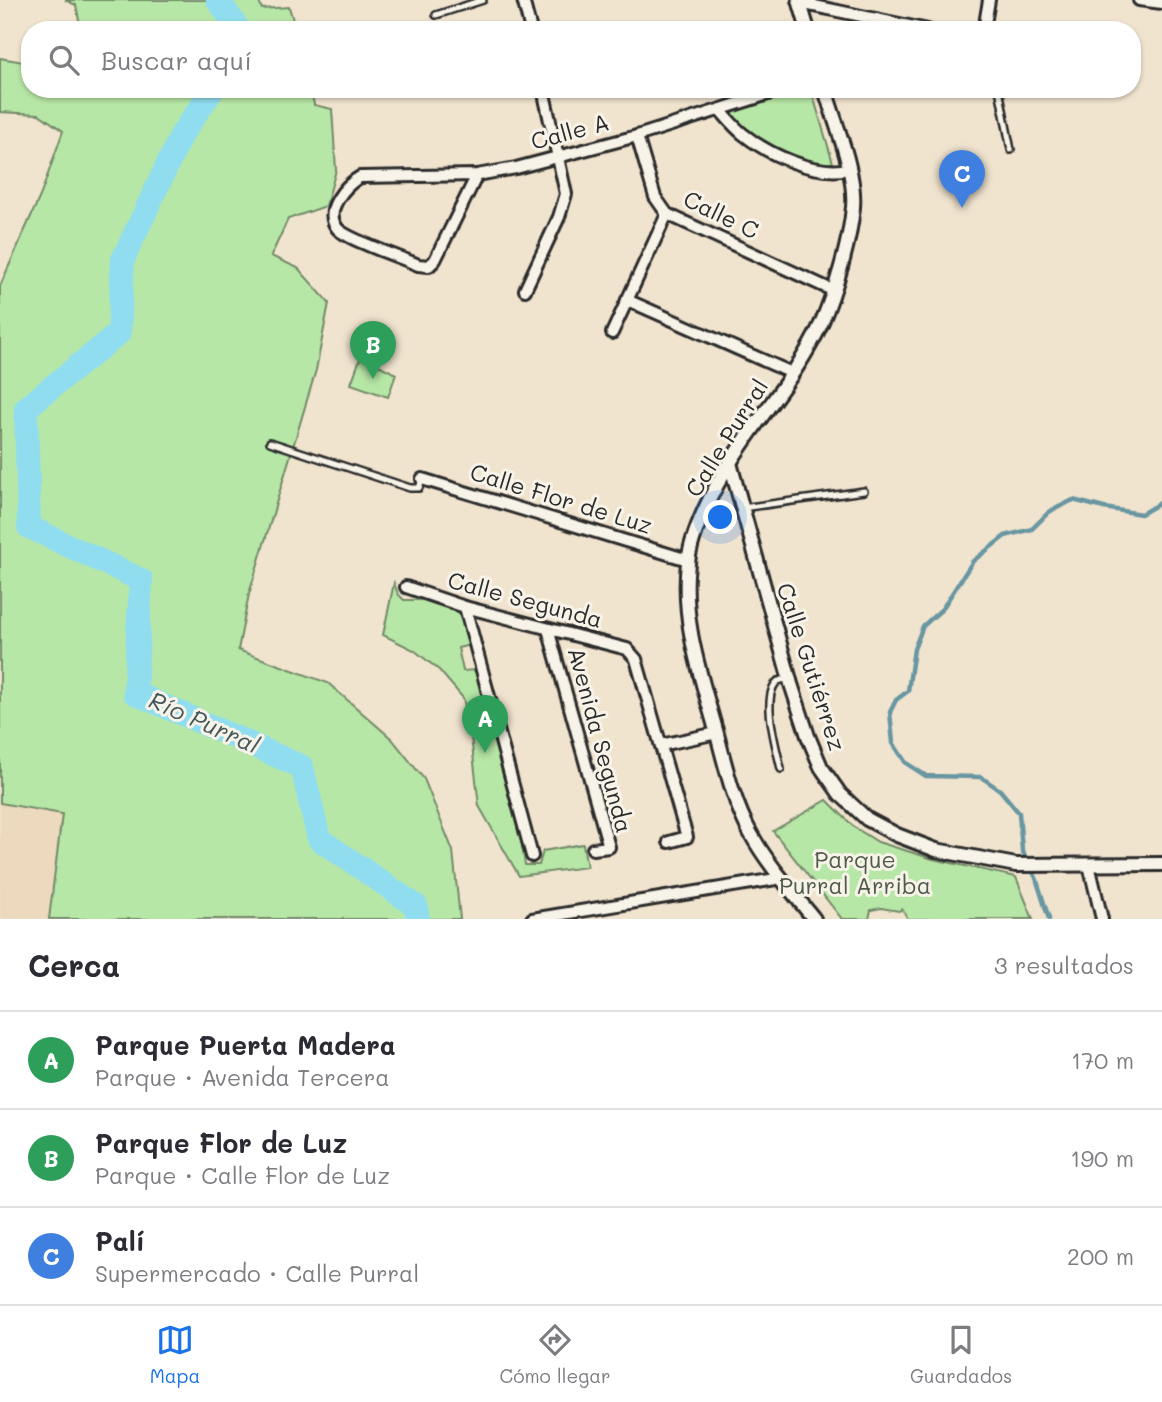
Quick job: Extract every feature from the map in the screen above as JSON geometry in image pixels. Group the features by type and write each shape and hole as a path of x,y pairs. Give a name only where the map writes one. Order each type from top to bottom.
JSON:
{"street":[{"path":"523,0 529,21"},
{"path":"986,21 989,0"},
{"path":"1139,0 1162,3"},
{"path":"805,21 800,2 887,21"},
{"path":"524,290 564,205 566,194 545,98"},
{"name":"Calle A","path":"477,175 435,260 429,266 418,265 347,235 336,227 333,218 334,205 348,184 360,177 477,175 558,158 757,98"},
{"name":"Calle Purral","path":"814,919 750,833 726,768 696,657 686,589 688,560 708,504 730,463 792,373 821,324 846,246 853,205 848,169 828,98"},
{"path":"720,110 740,132 761,147 817,171 848,169"},
{"name":"Calle C","path":"637,136 655,197 667,214 832,290"},
{"path":"612,333 667,214"},
{"path":"628,300 792,373"},
{"name":"Calle Gutiérrez","path":"730,463 789,678 808,736 821,767 840,794 867,819 897,835 936,850 1016,865 1162,864"},
{"name":"Calle Flor de Luz","path":"422,479 688,560"},
{"name":"Calle Segunda","path":"406,587 465,607 627,649 636,659 661,745"},
{"path":"465,607 532,856"},
{"name":"Avenida Segunda","path":"548,629 609,847 593,849"},
{"path":"669,842 687,837 661,745 717,733"},
{"path":"1090,865 1102,919"},
{"path":"532,919 782,878"}],"lane":[{"path":"436,15 483,0"},
{"path":"1001,98 1011,150"},
{"path":"270,442 410,488 419,488 422,479"},
{"path":"742,508 864,491"},
{"path":"781,769 769,709 773,688 779,681 789,678"}],"shaded area":[{"path":"0,803 62,814 49,919 0,919"}],"green space":[{"path":"65,0 258,0 262,9 289,7 293,21 79,21 76,5"},
{"path":"0,58 21,62 21,98 313,98 314,105 332,109 336,170 326,206 288,219 271,256 298,268 329,303 316,370 249,594 238,650 328,683 392,739 424,779 453,851 460,919 49,919 62,814 0,803 0,286 41,194 63,131 39,114 0,112"},
{"path":"777,98 814,98 833,163 816,165 771,146 742,130 731,112"},
{"path":"361,356 396,374 388,397 351,384"},
{"path":"394,583 398,594 404,600 427,600 459,610 470,645 458,648 463,671 475,670 525,865 539,865 543,851 583,844 587,867 519,876 479,806 470,728 463,698 439,670 414,650 383,635"},
{"name":"Parque Purral Arriba","path":"827,800 854,827 878,842 933,859 1016,877 1033,919 908,919 902,909 899,911 881,908 871,910 869,919 842,919 773,831"}],"waterway":[{"name":"Río Purral","path":"218,0 233,21"},
{"name":"Río Purral","path":"207,98 182,134 123,259 119,333 26,408 29,527 141,580 135,693 302,767 319,839 416,906 418,919"},
{"path":"1049,919 1036,878 1022,850 1019,813 1000,790 981,777 926,776 906,763 893,743 890,712 896,700 908,691 914,649 923,626 942,609 973,561 1005,536 1032,529 1049,512 1073,500 1141,514 1162,502"}],"place":[{"name":"Palí","path":"962,208"},
{"name":"Parque Flor de Luz","path":"373,379"},
{"name":"Parque Puerta Madera","path":"485,753"}]}
